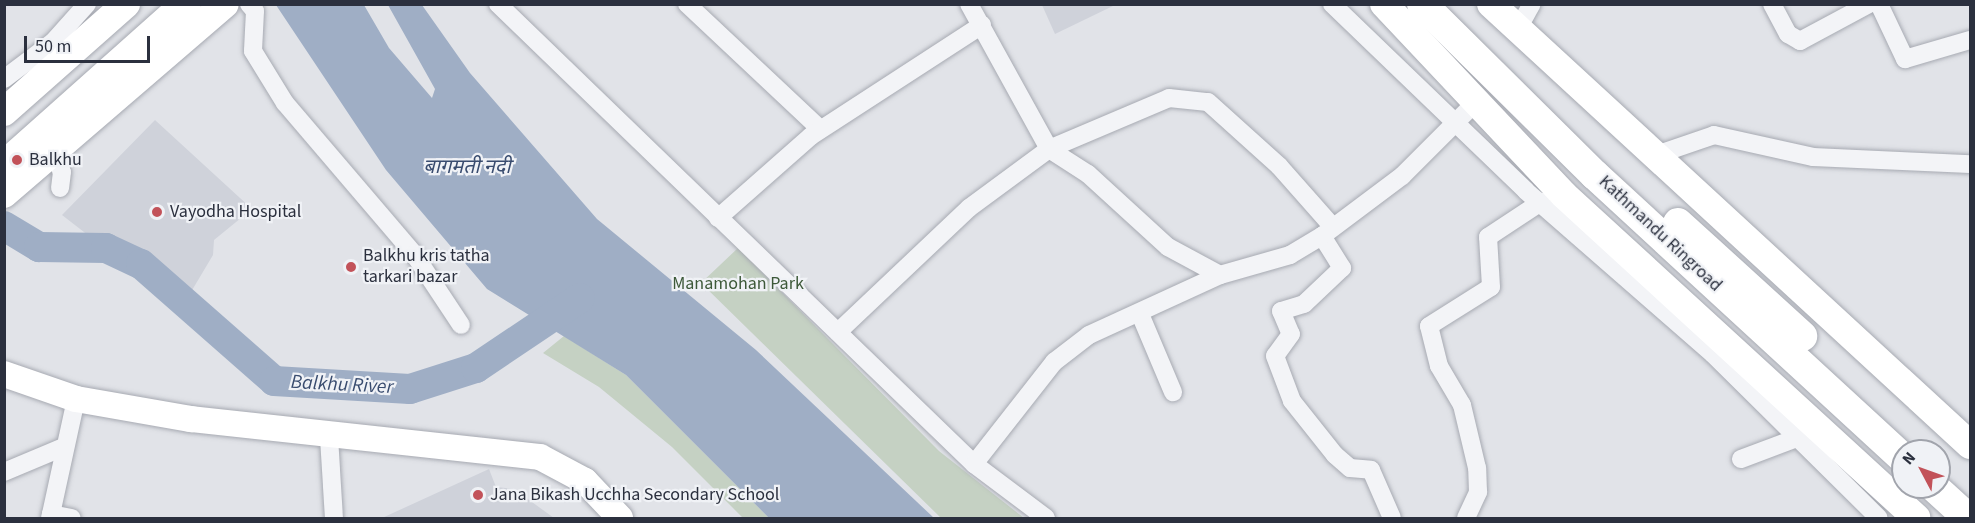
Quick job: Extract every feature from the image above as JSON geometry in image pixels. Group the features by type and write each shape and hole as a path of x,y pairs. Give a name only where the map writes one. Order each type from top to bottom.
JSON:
{"highway":[{"path":"9,169 22,114 153,20 186,4"},
{"name":"Kathmandu Ringroad","path":"1422,4 1596,175 1891,447"},
{"name":"Kathmandu Ringroad","path":"1448,4 1608,162 1911,439"},
{"path":"1951,476 1971,495"},
{"path":"1947,499 1968,519"}],"main road":[{"path":"22,114 153,20 225,4"},
{"path":"1384,4 1564,195 1917,519"},
{"path":"1491,4 1525,16 1656,155 1971,445"},
{"path":"4,374 76,399 329,437 540,457 585,481 618,518"}],"street":[{"path":"60,188 22,114 53,42 87,4"},
{"path":"249,4 255,11 253,51 285,103 414,254 461,325"},
{"path":"498,4 974,464 1046,519"},
{"path":"687,4 820,129"},
{"path":"969,4 1049,149 1088,174 1168,247 1220,275"},
{"path":"1332,4 1541,202 1713,354 1879,519"},
{"path":"1772,4 1788,34 1800,41 1869,4"},
{"path":"1879,4 1905,59 1971,40"},
{"path":"718,218 820,129 982,24"},
{"path":"838,332 969,208 1049,149 1169,98 1208,102 1279,166 1327,231 1342,268 1304,304 1281,311 1291,334 1275,356 1292,401 1335,455 1350,468 1371,470 1392,519"},
{"path":"974,464 1054,362 1089,335 1140,314 1220,275 1290,255 1402,176 1476,102"},
{"path":"1656,155 1714,135 1813,157 1971,164"},
{"path":"1466,519 1478,492 1477,468 1462,405 1439,366 1429,326 1491,287 1488,237 1541,202"},
{"path":"1140,314 1173,392"},
{"path":"72,519 51,516 61,448 76,399"},
{"path":"329,437 334,519"},
{"path":"1741,459 1797,438"},
{"path":"4,471 61,448"}],"shaded area":[{"path":"1042,5 1115,5 1055,34"},
{"name":"Vayodha Hospital","path":"155,120 252,209 214,240 213,255 188,297 146,260 93,239 62,215"},
{"name":"Jana Bikash Ucchha Secondary School","path":"489,469 496,487 514,489 554,518 382,518"}],"green space":[{"name":"Manamohan Park","path":"738,248 939,451 1024,518 941,518 701,283"},
{"path":"564,336 626,375 769,518 743,518 672,447 599,387 543,353"}],"water":[{"name":"बागमती नदी","path":"276,5 364,5 389,48 432,98 435,89 388,5 422,5 470,73 597,219 756,350 934,518 769,518 626,375 487,289 386,170"}],"waterway":[{"name":"Balkhu River","path":"4,226 39,247 106,248 141,264 274,381 410,389 476,368 580,298"}],"place":[{"name":"Balkhu","path":"17,160"},
{"name":"Vayodha Hospital","path":"157,212"},
{"name":"Balkhu kris tatha tarkari bazar","path":"351,267"},
{"name":"Jana Bikash Ucchha Secondary School","path":"478,495"}]}
